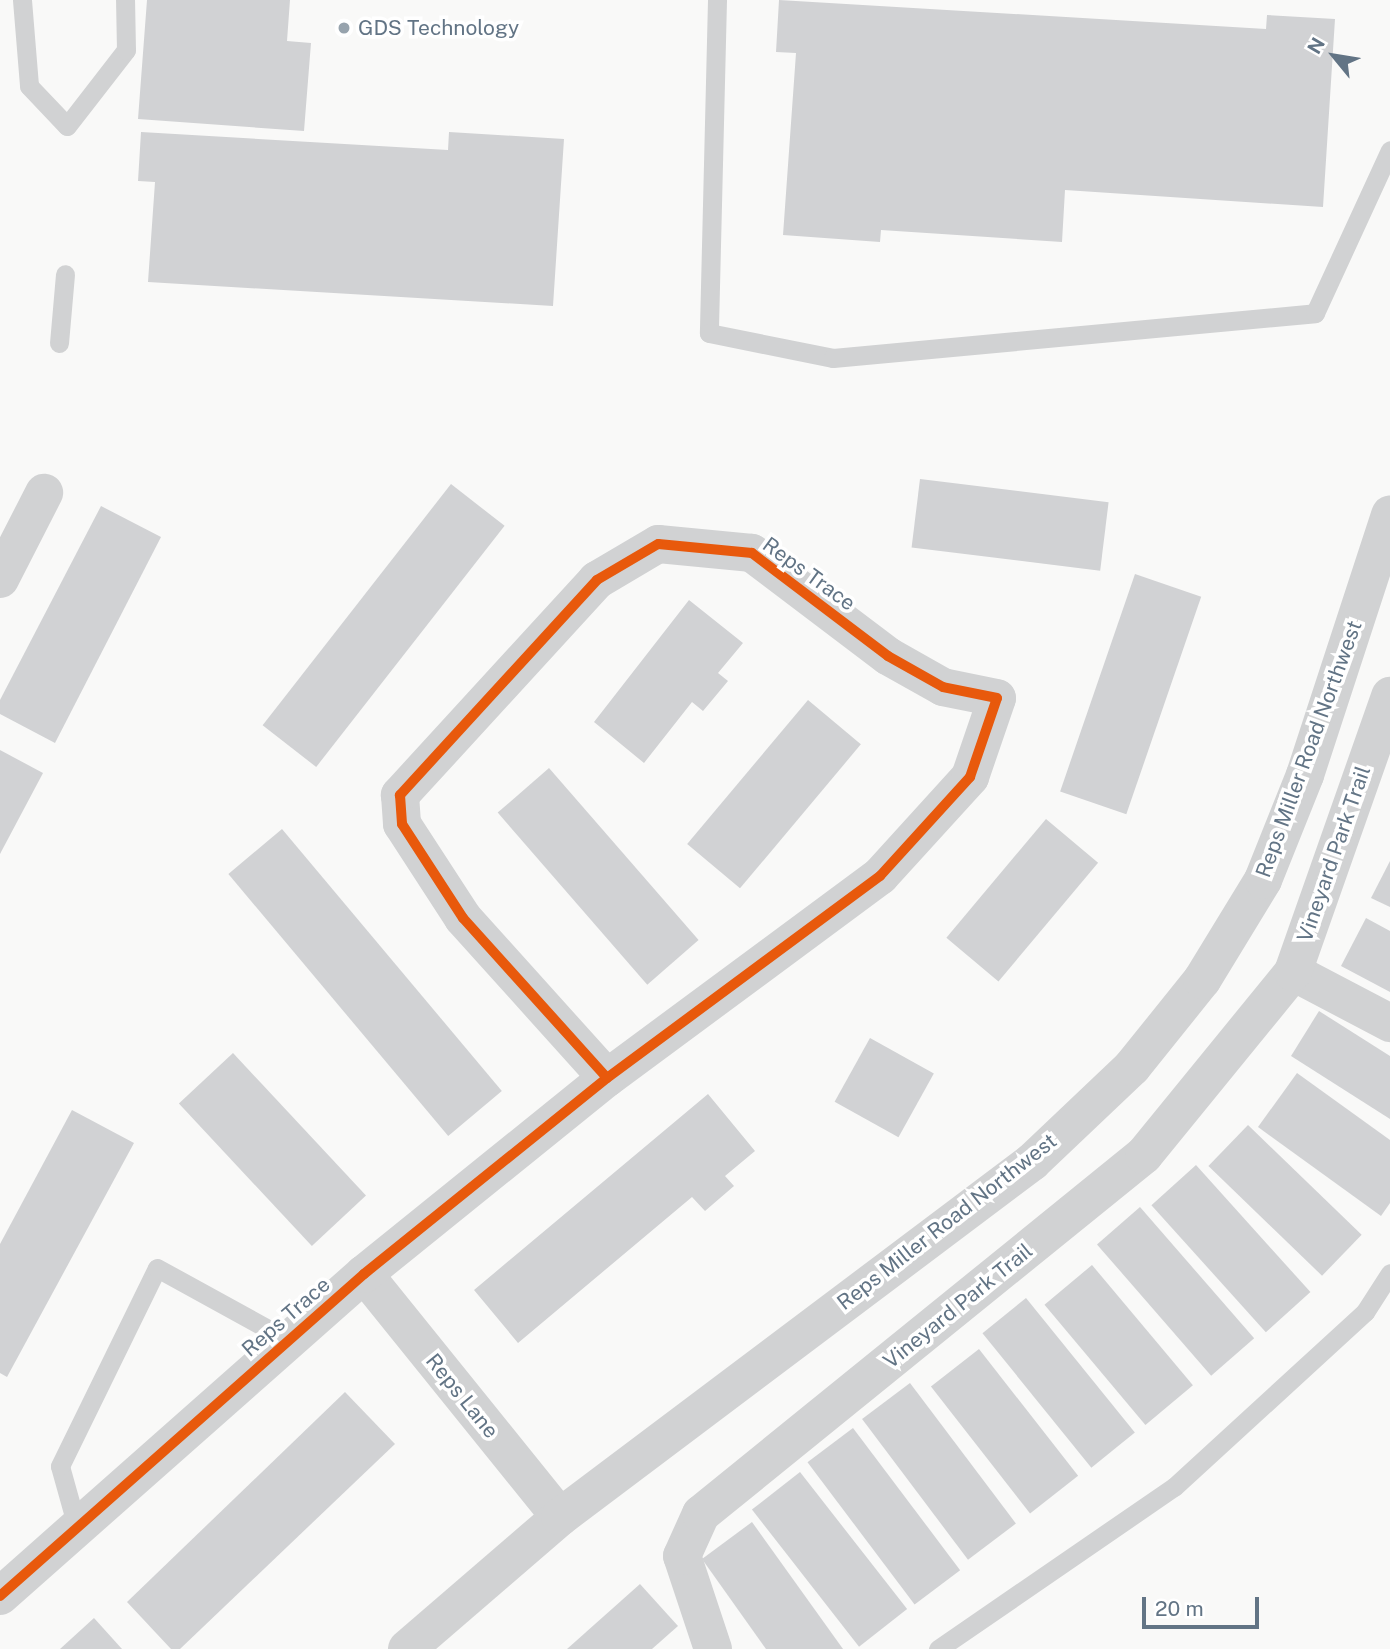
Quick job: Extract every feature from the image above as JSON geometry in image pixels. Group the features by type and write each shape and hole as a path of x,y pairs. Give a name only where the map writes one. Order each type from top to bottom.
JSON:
{"street":[{"path":"0,579 44,493"},
{"name":"Reps Miller Road Northwest","path":"407,1649 560,1517 1032,1162 1132,1067 1202,980 1263,880 1305,775 1390,515"},
{"name":"Reps Trace","path":"0,1596 364,1273 607,1078 880,876 970,777 997,698 943,687 888,656 752,553 658,544 597,580 400,795 401,824 463,918 607,1078"},
{"name":"Vineyard Park Trail","path":"713,1649 682,1556 701,1514 1144,1155 1293,972 1390,696"},
{"path":"1293,972 1390,1023"},
{"name":"Reps Lane","path":"364,1273 560,1517"}],"lane":[{"path":"22,0 29,86 67,126 126,50 125,0"},
{"path":"722,4 709,333 832,358 1315,313 1390,150"},
{"path":"59,343 65,274"},
{"path":"77,1527 60,1466 157,1268 288,1340"},
{"path":"938,1649 1174,1488 1365,1312 1390,1273"}],"building":[{"path":"147,0 290,0 287,41 311,43 304,131 138,119"},
{"path":"779,0 1266,29 1267,15 1335,19 1323,207 1065,190 1062,242 881,230 880,242 783,235 796,53 776,52"},
{"path":"141,132 448,150 449,132 564,139 553,306 148,282 155,182 138,181"},
{"path":"920,479 1109,502 1100,571 912,547"},
{"path":"451,484 505,526 316,767 263,725"},
{"path":"101,506 161,537 55,743 0,714 0,700"},
{"path":"1135,574 1201,597 1126,814 1060,791"},
{"path":"689,600 743,643 718,673 728,681 703,711 692,702 644,763 594,722"},
{"path":"808,700 861,744 740,888 687,844"},
{"path":"0,750 43,773 0,854"},
{"path":"549,768 699,940 647,985 498,813"},
{"path":"1046,819 1098,863 998,981 946,938"},
{"path":"282,829 502,1091 448,1136 228,874"},
{"path":"1390,861 1390,907 1371,898"},
{"path":"1366,918 1390,931 1390,992 1341,966"},
{"path":"1319,1011 1390,1056 1390,1119 1291,1056"},
{"path":"870,1038 934,1073 898,1137 835,1102"},
{"path":"233,1053 366,1196 312,1246 179,1103"},
{"path":"1297,1073 1390,1140 1390,1203 1381,1216 1258,1127"},
{"path":"708,1094 755,1151 725,1176 734,1186 705,1211 692,1197 518,1343 474,1290"},
{"path":"72,1110 134,1143 7,1377 0,1373 0,1244"},
{"path":"1248,1125 1362,1235 1322,1276 1208,1166"},
{"path":"1196,1165 1310,1292 1266,1332 1151,1205"},
{"path":"1140,1207 1254,1338 1211,1376 1097,1244"},
{"path":"1092,1265 1193,1385 1145,1425 1045,1305"},
{"path":"1026,1298 1135,1432 1091,1468 982,1333"},
{"path":"979,1349 1078,1476 1030,1513 931,1387"},
{"path":"910,1383 1016,1524 968,1560 862,1419"},
{"path":"345,1392 395,1444 180,1649 171,1649 127,1602"},
{"path":"853,1428 960,1570 915,1604 807,1462"},
{"path":"800,1472 907,1609 859,1647 752,1510"},
{"path":"752,1522 843,1649 766,1649 702,1559"},
{"path":"640,1584 678,1626 652,1649 567,1649"},
{"path":"94,1618 122,1649 60,1649"}],"cycle path":[{"path":"0,1596 364,1274 607,1078 880,876 970,777 997,698 943,687 888,656 752,553 658,544 597,580 400,795 402,824 463,918 607,1078"}],"place":[{"name":"GDS Technology","path":"344,28"}]}
